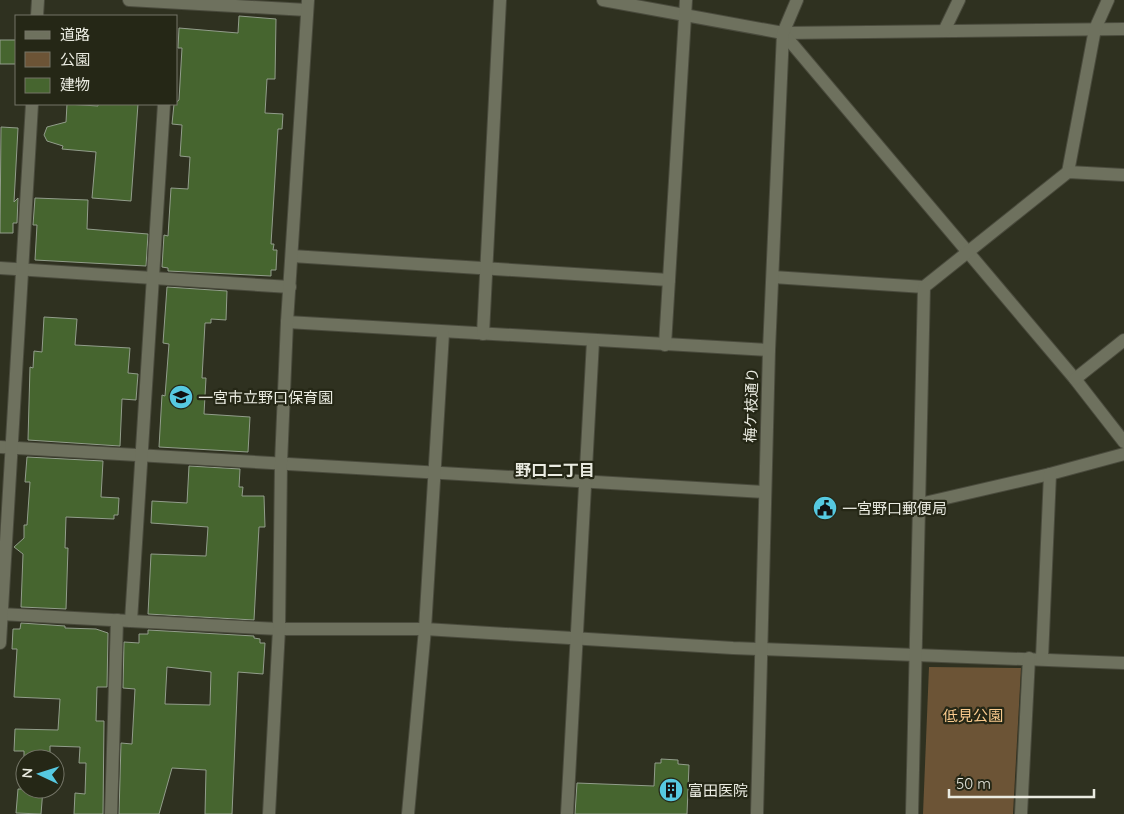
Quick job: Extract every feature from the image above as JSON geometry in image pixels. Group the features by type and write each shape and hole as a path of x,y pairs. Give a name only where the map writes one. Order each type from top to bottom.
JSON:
{"street":[{"path":"38,0 38,15"},
{"path":"129,0 170,3 307,5 287,322 281,463 279,629 269,814"},
{"path":"483,334 500,0"},
{"path":"603,0 783,33 1124,29"},
{"path":"666,345 686,0"},
{"name":"梅ケ枝通り","path":"757,814 769,350 783,33 797,0"},
{"path":"944,31 959,0"},
{"path":"773,277 924,287 1068,172 1095,29 1108,0"},
{"path":"170,3 170,15"},
{"path":"783,33 1075,379 1124,442"},
{"path":"0,643 6,447 22,269 32,105"},
{"path":"131,621 164,105"},
{"path":"1068,172 1124,175"},
{"path":"292,256 669,280"},
{"path":"0,268 290,286"},
{"path":"912,814 924,287"},
{"path":"287,322 769,350"},
{"path":"408,814 425,629 443,332"},
{"path":"1075,379 1124,340"},
{"path":"567,814 587,482 593,341"},
{"path":"6,447 765,492"},
{"path":"920,504 1050,474 1124,454"},
{"path":"1021,814 1036,658 1050,474"},
{"path":"1,614 279,629 425,629 761,648 1124,663"},
{"path":"111,814 117,620"}],"green space":[{"name":"低見公園","path":"929,667 1021,668 1013,814 923,814"}],"building":[{"path":"239,16 276,19 275,79 267,79 265,113 283,114 282,129 278,129 271,244 274,244 273,250 277,250 276,270 271,270 271,276 168,271 168,268 162,267 164,235 168,236 171,188 188,189 190,157 180,156 182,125 172,124 174,105 178,105 179,100 182,48 178,48 179,28 238,33"},
{"path":"0,40 15,40 15,64 0,64"},
{"path":"67,105 138,105 131,201 92,198 96,152 62,149 63,146 47,141 44,135 47,127 66,122"},
{"path":"1,127 18,128 14,202 18,198 17,223 13,223 13,233 0,233"},
{"path":"35,198 88,200 87,229 148,234 146,266 35,260 37,225 33,225"},
{"path":"167,287 227,291 226,320 211,319 211,323 205,323 202,378 206,378 204,414 250,417 248,452 159,447 162,395 165,396 169,344 163,343"},
{"path":"44,317 77,319 75,345 130,348 128,373 138,374 136,400 122,399 120,446 28,440 30,367 33,368 34,351 42,352"},
{"path":"27,457 103,461 101,497 119,498 118,515 114,515 114,519 66,517 65,548 68,548 66,609 21,607 23,554 14,547 24,538 24,525 27,525 30,482 25,482"},
{"path":"189,466 240,469 239,487 243,487 242,496 264,496 265,527 259,527 254,620 148,614 151,554 206,556 208,527 151,523 152,501 187,503"},
{"path":"21,623 96,629 108,633 107,687 97,687 96,721 104,721 103,814 74,814 75,793 85,794 86,763 79,763 80,747 50,746 50,749 15,749 14,751 15,729 58,730 60,699 14,697 17,649 12,649 13,629 20,629"},
{"path":"148,630 254,636 254,638 260,639 260,643 265,643 263,674 238,672 232,814 205,814 206,770 172,768 159,814 119,814 121,743 132,744 135,689 123,688 124,642 139,643 139,634 148,634","holes":["167,667 211,672 210,705 165,704"]},
{"path":"661,759 678,760 678,764 689,765 687,814 575,814 577,783 654,786 655,763 661,763"},
{"path":"17,799 42,799 41,814 16,813"}],"place":[{"name":"一宮市立野口保育園","path":"181,397"},
{"name":"一宮野口郵便局","path":"825,508"},
{"name":"富田医院","path":"671,790"}],"district":[{"name":"野口二丁目","path":"555,470"}]}
